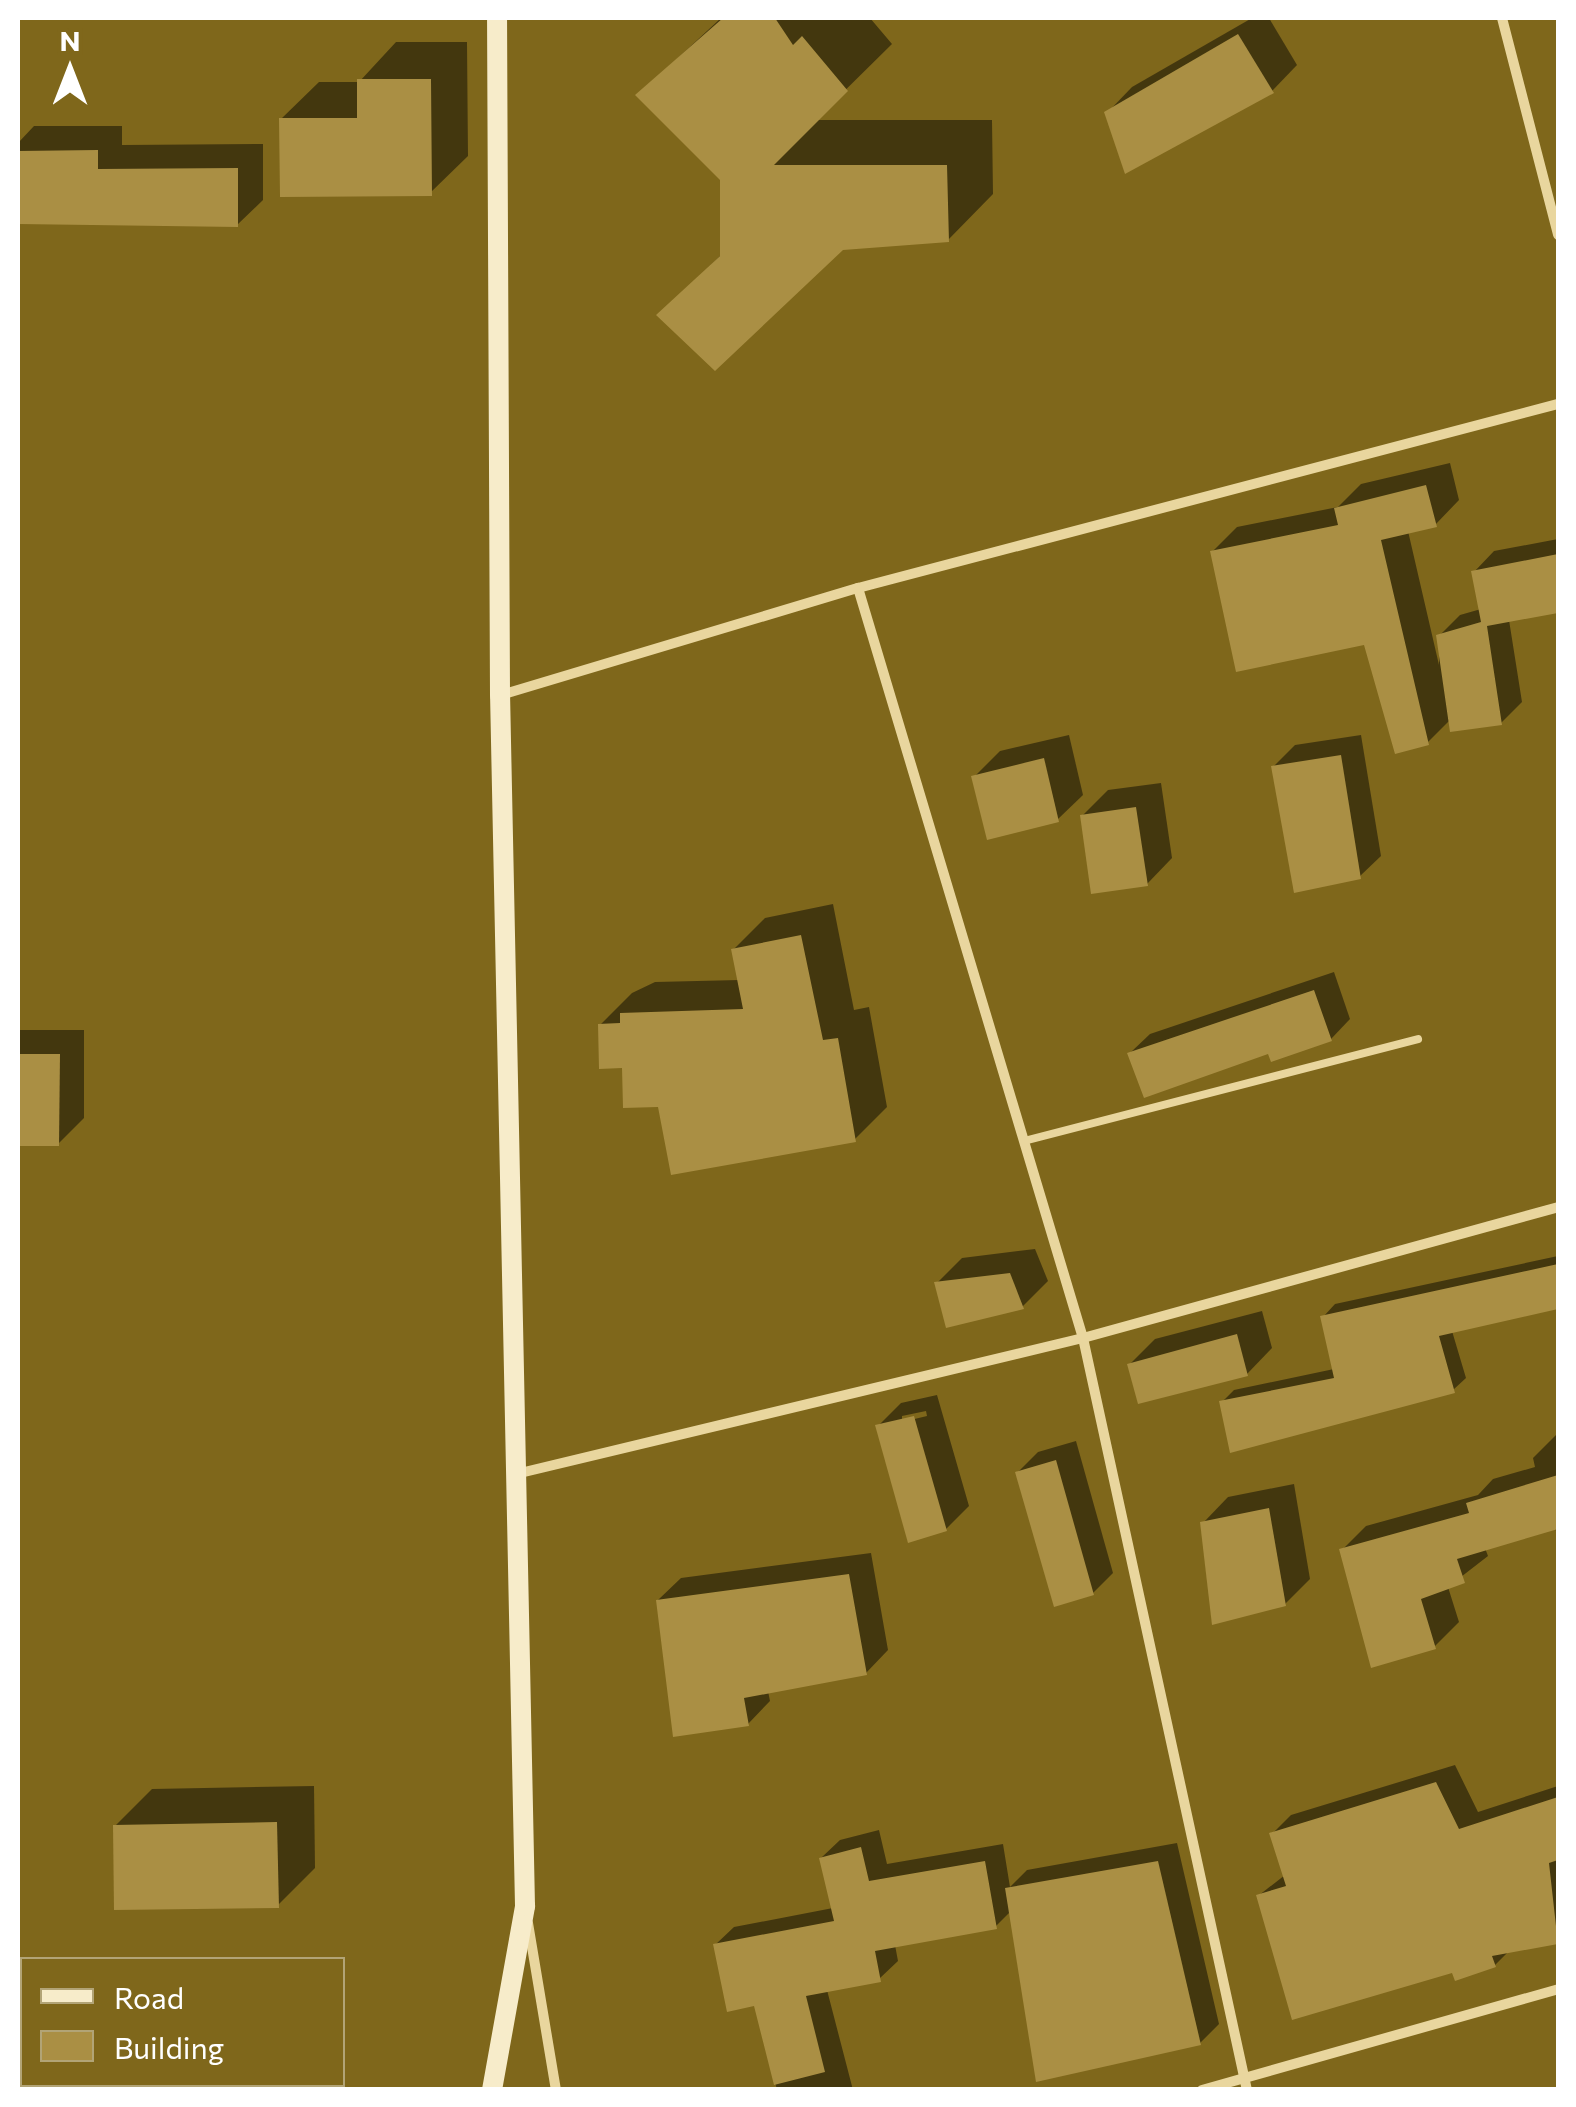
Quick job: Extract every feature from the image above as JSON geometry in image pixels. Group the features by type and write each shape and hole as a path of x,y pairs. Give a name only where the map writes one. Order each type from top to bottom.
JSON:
{"street":[{"path":"497,18 500,695 526,1906 556,2090"},
{"path":"1502,18 1558,235"},
{"path":"500,695 858,588 1558,404"},
{"path":"858,588 1083,1338 1246,2085"},
{"path":"516,1474 1083,1338 1558,1208"},
{"path":"492,2090 526,1906"},
{"path":"1202,2090 1246,2085 1558,1989"}],"lane":[{"path":"1024,1141 1418,1038"}],"building":[{"path":"723,18 775,18 793,45 802,36 848,91 774,165 947,165 949,242 843,250 715,371 656,315 720,256 720,180 635,95"},
{"path":"1238,34 1274,93 1125,174 1104,112"},
{"path":"357,79 431,79 432,196 280,197 279,118 357,118"},
{"path":"98,150 98,169 238,168 238,227 18,224 18,151"},
{"path":"1426,485 1437,527 1381,540 1429,745 1395,754 1364,645 1236,672 1210,551 1338,525 1334,508"},
{"path":"1558,554 1558,613 1487,626 1502,725 1450,732 1436,635 1481,622 1471,571"},
{"path":"1341,755 1361,879 1294,893 1271,766"},
{"path":"1044,758 1059,822 987,840 971,776"},
{"path":"1136,807 1148,886 1091,894 1080,815"},
{"path":"801,935 823,1040 838,1038 856,1142 671,1175 658,1107 623,1108 622,1068 599,1069 598,1024 620,1023 620,1013 743,1009 731,949"},
{"path":"1314,990 1332,1041 1271,1062 1268,1054 1144,1098 1127,1053"},
{"path":"18,1054 60,1054 59,1146 18,1146"},
{"path":"1558,1264 1558,1309 1439,1336 1455,1393 1230,1453 1219,1401 1334,1378 1320,1316"},
{"path":"1010,1273 1024,1309 946,1328 934,1282"},
{"path":"1237,1334 1248,1376 1138,1404 1127,1364"},
{"path":"914,1416 947,1531 908,1543 875,1425"},
{"path":"1056,1460 1094,1595 1054,1607 1015,1472"},
{"path":"1558,1475 1558,1529 1457,1559 1465,1583 1421,1599 1436,1649 1371,1668 1339,1549 1469,1513 1466,1503"},
{"path":"1269,1508 1286,1606 1212,1625 1200,1522"},
{"path":"849,1574 867,1675 744,1698 749,1726 673,1737 656,1600"},
{"path":"1436,1782 1459,1829 1558,1797 1558,1860 1549,1863 1558,1944 1492,1956 1496,1967 1455,1981 1452,1973 1292,2020 1256,1895 1286,1886 1269,1833"},
{"path":"277,1822 279,1908 114,1910 113,1825"},
{"path":"861,1847 869,1881 985,1861 997,1929 875,1951 881,1982 806,1996 825,2072 774,2085 754,2006 727,2012 713,1944 834,1921 819,1858"},
{"path":"1158,1861 1201,2045 1036,2082 1005,1888"}]}
